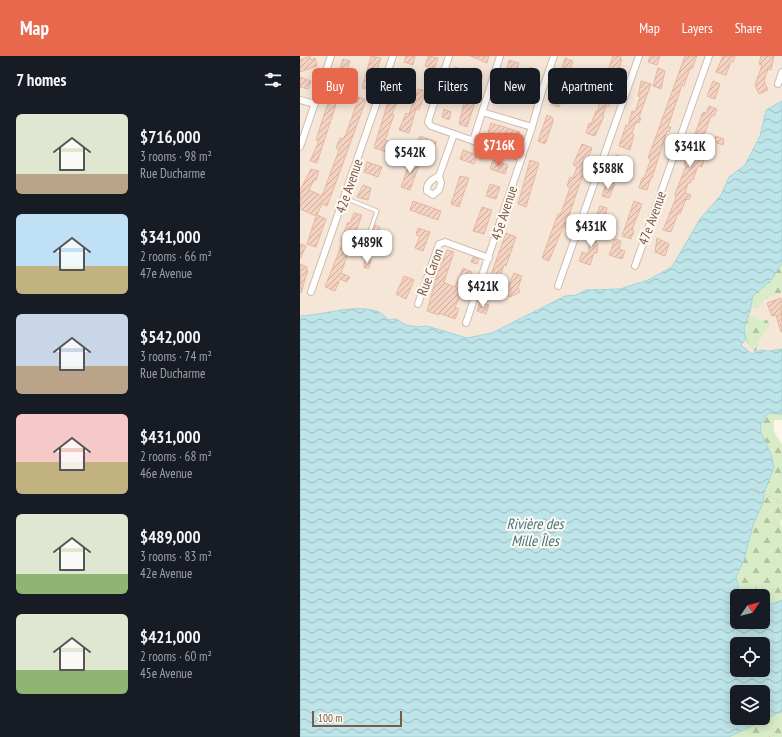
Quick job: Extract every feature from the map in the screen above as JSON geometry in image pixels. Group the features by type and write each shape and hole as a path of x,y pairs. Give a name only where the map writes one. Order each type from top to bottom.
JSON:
{"street":[{"path":"327,68 331,56"},
{"name":"42e Avenue","path":"311,292 345,198 393,56"},
{"path":"449,56 428,122 431,126 522,158"},
{"path":"473,141 500,56"},
{"name":"45e Avenue","path":"466,323 522,158 554,56"},
{"path":"558,286 639,56"},
{"name":"47e Avenue","path":"635,266 709,56"},
{"path":"778,84 782,72"},
{"path":"300,100 312,103"},
{"path":"300,147 314,104"},
{"path":"482,112 532,127"},
{"path":"439,176 454,134"},
{"name":"Rue Caron","path":"418,304 439,244 445,242 489,258"}],"lane":[{"path":"345,198 377,211 364,248"}],"path":[{"path":"753,495 758,483"},
{"path":"755,489 782,503"},
{"path":"769,737 782,730"}],"shaded area":[{"path":"300,56 782,56 782,101 766,110 760,136 745,165 729,177 721,195 700,219 672,267 648,280 620,289 586,290 576,295 565,296 492,333 467,338 427,326 417,327 406,325 396,319 389,320 379,313 300,316"},
{"path":"782,263 782,349 769,351 760,350 752,354 741,345 746,339 744,328 750,311 751,301 771,280"}],"green space":[{"path":"782,263 782,292 765,299 758,308 751,307 753,296"},
{"path":"748,316 754,316 760,320 767,320 770,325 758,342 759,345 755,352 748,344 745,336 745,326"},
{"path":"768,413 782,414 782,420 774,420 774,432 782,444 782,520 780,521 782,528 782,600 772,604 770,604 770,589 739,589 736,577 744,560 753,525 763,504 764,493 774,462 762,431 764,419"},
{"path":"782,711 782,737 729,737 753,725 770,725 770,717"}],"water":[{"name":"Rivière des Mille Îles","path":"782,101 782,263 771,280 753,296 744,328 746,339 741,345 752,354 760,350 769,351 782,349 782,414 768,413 761,424 761,432 772,457 774,467 764,493 763,503 753,525 744,560 736,577 739,589 730,589 730,629 770,629 770,604 782,600 782,711 770,717 770,685 730,685 730,725 753,725 729,737 300,737 300,316 350,309 370,310 379,312 389,320 396,319 406,325 417,327 427,326 467,338 492,333 565,296 576,295 586,290 620,289 648,280 672,267 700,219 721,195 729,177 745,165 760,136 766,110"}],"building":[{"path":"310,56 311,60 315,58 317,66 300,72 300,60"},
{"path":"371,56 381,58 378,68 368,68"},
{"path":"406,56 415,56 413,65 404,62"},
{"path":"428,56 438,58 434,68 425,66"},
{"path":"470,56 489,56 487,63"},
{"path":"613,56 621,56 620,59 622,59 619,68 609,68"},
{"path":"650,56 660,56 657,65 648,62"},
{"path":"685,56 697,56 692,69 690,68 684,86 682,85 668,127 671,127 669,132 667,131 647,190 639,188 651,159 648,158"},
{"path":"723,56 735,56 733,62 731,61 726,75 716,72"},
{"path":"761,56 774,56 771,70 768,69 764,81 768,90 759,94 755,85 762,65 759,64"},
{"path":"565,58 573,61 570,68 562,68"},
{"path":"343,59 350,61 348,68 340,68"},
{"path":"509,60 519,63 517,68 507,68"},
{"path":"658,68 665,71 661,89 653,86"},
{"path":"366,74 366,89 362,88"},
{"path":"300,77 311,81 308,89 300,87"},
{"path":"641,81 651,84 639,117 641,118 639,123 636,122 632,133 634,134 630,150 619,146 626,125 628,126 632,111 635,112 640,97 638,96"},
{"path":"713,81 720,84 715,99 707,96"},
{"path":"418,89 424,90 424,96 419,110 416,109 409,133 399,130 406,113 409,114 413,104 416,104 416,95"},
{"path":"359,97 366,100 327,206 322,204 317,215 326,219 316,247 307,244 316,216 300,209 300,190 311,169 319,171 316,180 314,180 309,190 322,196 339,150 336,148 340,138 343,139 346,134 357,104 358,104"},
{"path":"328,104 336,104 317,163 310,161 319,141 316,140"},
{"path":"387,104 396,104 385,140 390,142 387,152 374,148"},
{"path":"464,104 474,104 467,127 459,124"},
{"path":"551,104 560,104 559,107"},
{"path":"599,104 609,104 609,106 606,106 604,116 595,136 586,133 589,123 591,124 596,111 598,111"},
{"path":"709,106 717,109 714,116 711,116 703,138 706,139 700,155 705,157 702,167 698,166 693,180 692,179 690,183 688,183 685,193 691,195 689,200 686,199 680,214 678,213 671,232 663,230 676,198 675,194 686,166 684,165 686,158 691,160 694,150 692,149 693,146 691,145 703,112 706,113"},
{"path":"444,109 451,112 449,120 442,117"},
{"path":"547,115 553,118 553,122 545,144 538,141"},
{"path":"491,123 520,132 517,141 488,132"},
{"path":"420,136 436,142 433,151 416,145"},
{"path":"716,136 724,139 723,145 714,142"},
{"path":"582,144 592,148 565,227 563,227 549,261 542,258 558,214 560,215 570,188 567,186 570,177 573,178 577,167 573,165"},
{"path":"463,150 477,155 474,164 460,159"},
{"path":"616,155 624,158 620,170 612,167"},
{"path":"411,159 420,162 410,190 401,187"},
{"path":"493,160 508,165 505,174 490,169"},
{"path":"530,160 539,163 526,207 518,204"},
{"path":"367,162 382,167 378,177 364,172"},
{"path":"621,171 628,173 627,179 619,176"},
{"path":"460,176 469,178 459,207 451,204"},
{"path":"607,181 615,184 609,198 602,196"},
{"path":"490,184 500,187 496,199 486,196"},
{"path":"363,185 371,188 368,200 357,197"},
{"path":"413,201 441,211 438,220 410,210"},
{"path":"634,201 642,204 632,230 634,231 631,239 622,236"},
{"path":"600,206 607,208 604,222 595,219"},
{"path":"482,207 492,210 484,234 473,231"},
{"path":"354,213 362,215 341,273 350,277 347,282 340,279 335,291 325,287 343,241 341,241 348,222 350,223"},
{"path":"375,225 380,227 377,235 373,233"},
{"path":"590,227 599,231 595,242 598,243 597,253 594,253 590,265 579,261 582,252 588,254 591,237 588,235"},
{"path":"418,228 430,232 423,251 415,248 420,236 416,235"},
{"path":"506,233 516,237 496,289 487,286"},
{"path":"657,238 669,244 665,256 655,252"},
{"path":"615,239 621,241 619,249 625,251 622,259 609,255"},
{"path":"300,244 306,246 300,259"},
{"path":"447,250 454,252 444,282 445,283 455,287 463,268 472,272 455,307 459,309 455,319 439,313 439,315 427,311 438,271"},
{"path":"473,257 479,259 477,264 471,262"},
{"path":"365,259 371,260 369,268 364,268"},
{"path":"300,264 307,267 306,270 308,270 301,293"},
{"path":"514,273 522,276 518,288 520,292 510,297 506,295 506,292"},
{"path":"404,276 414,280 406,299 396,294"},
{"path":"781,298 782,332 776,315 772,316 767,303"},
{"path":"480,302 489,305 486,314 477,311"}]}
